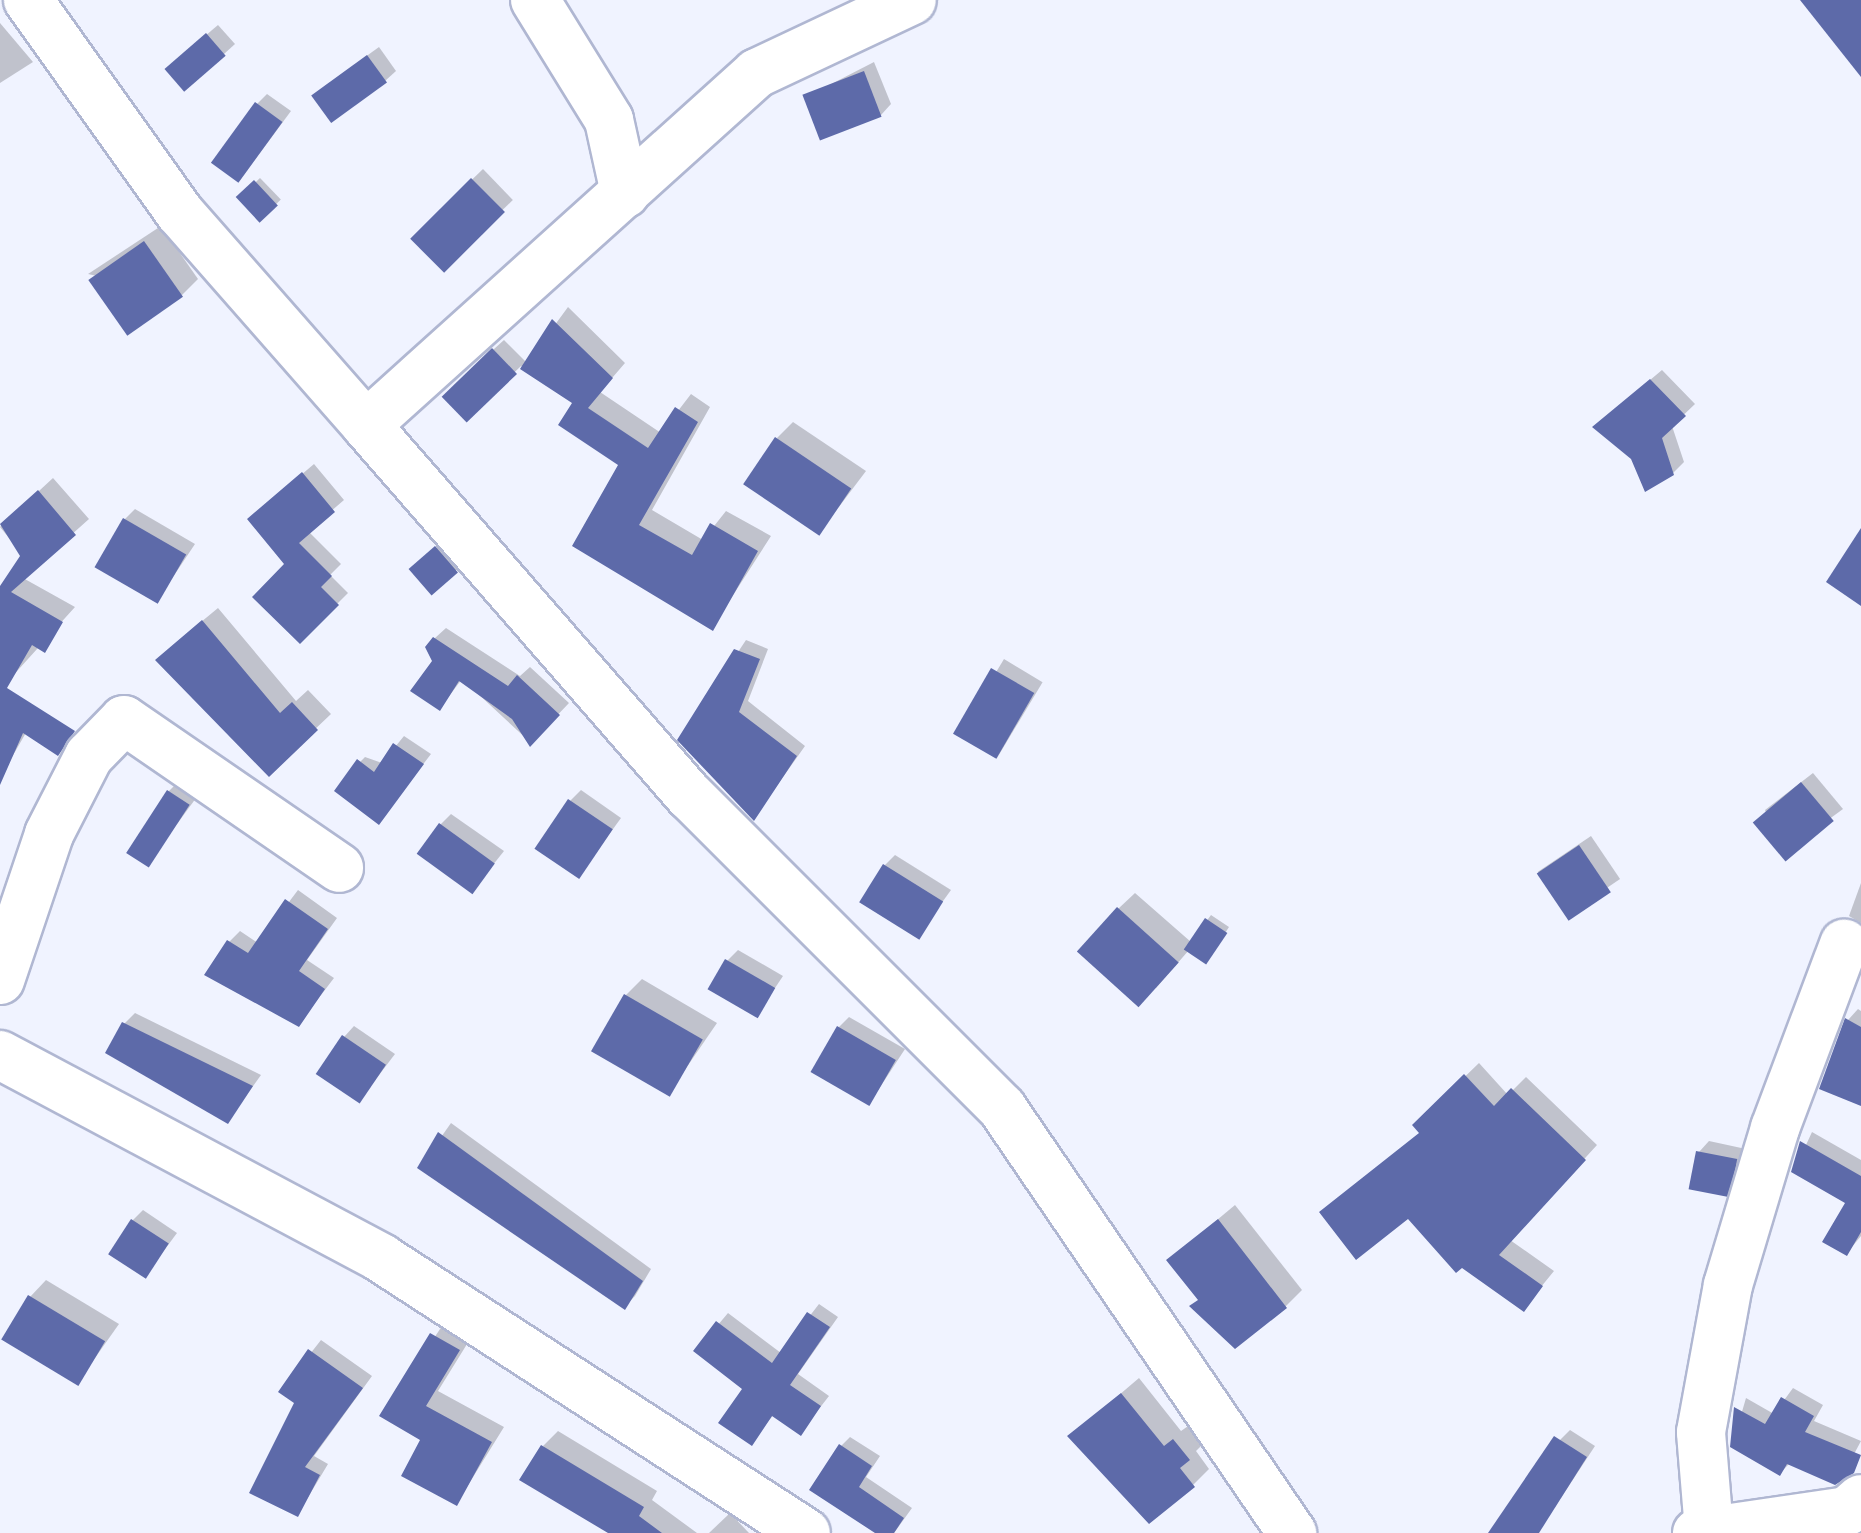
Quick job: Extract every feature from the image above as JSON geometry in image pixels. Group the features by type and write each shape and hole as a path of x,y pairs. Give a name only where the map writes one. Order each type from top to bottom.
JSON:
{"street":[{"path":"28,0 180,212 690,796 1002,1108 1292,1533"},
{"path":"535,0 608,120 626,193"},
{"path":"366,425 757,73 912,0"},
{"path":"0,980 49,834 89,756 124,720 339,868"},
{"path":"1844,944 1774,1128 1728,1285 1702,1432 1703,1532 1791,1526 1848,1511 1861,1499"},
{"path":"0,1055 381,1258 806,1533"}],"building":[{"path":"1800,0 1861,0 1861,77"},
{"path":"206,33 226,56 184,92 164,69"},
{"path":"367,55 387,83 331,123 311,96"},
{"path":"864,71 882,117 820,140 802,95"},
{"path":"255,102 283,122 238,183 211,163"},
{"path":"471,178 505,212 444,273 410,239"},
{"path":"254,180 278,206 260,223 236,197"},
{"path":"144,241 183,297 127,336 88,280"},
{"path":"552,319 613,378 588,408 648,448 675,407 698,422 639,525 692,555 710,523 758,551 713,631 572,546 618,465 558,425 572,403 520,369"},
{"path":"492,348 517,374 467,423 442,397"},
{"path":"1650,379 1686,416 1662,438 1674,475 1645,492 1631,459 1592,427"},
{"path":"775,437 851,488 819,536 743,484"},
{"path":"302,472 335,512 299,543 332,576 321,587 339,605 300,644 252,597 284,564 247,519"},
{"path":"38,490 76,535 11,592 63,622 45,653 32,645 7,688 75,731 58,756 23,733 0,785 0,586 20,556 0,524"},
{"path":"123,518 186,554 158,604 94,567"},
{"path":"1861,528 1861,606 1826,582"},
{"path":"435,546 458,572 432,595 409,569"},
{"path":"202,620 280,713 292,702 318,730 269,777 155,660"},
{"path":"433,637 508,686 517,675 560,715 530,747 512,719 459,681 440,711 410,691 432,661 425,647"},
{"path":"734,649 760,659 739,712 797,756 754,821 677,740"},
{"path":"991,668 1034,693 996,759 953,734"},
{"path":"393,743 424,764 379,825 334,791 357,759 374,772"},
{"path":"1801,782 1834,821 1786,862 1753,822"},
{"path":"167,790 190,805 149,868 126,853"},
{"path":"568,799 613,829 579,879 534,849"},
{"path":"439,823 495,864 472,894 417,854"},
{"path":"1579,845 1611,892 1569,921 1537,874"},
{"path":"883,864 943,902 919,940 859,902"},
{"path":"285,899 328,929 299,971 325,989 299,1027 204,975 227,940 248,953"},
{"path":"1117,907 1179,963 1139,1007 1077,952"},
{"path":"1205,918 1227,933 1206,965 1184,950"},
{"path":"725,959 775,988 758,1018 708,989"},
{"path":"624,994 703,1040 670,1097 591,1051"},
{"path":"1845,1018 1861,1027 1861,1106 1819,1089"},
{"path":"122,1022 253,1086 228,1124 105,1053"},
{"path":"837,1026 896,1060 869,1106 810,1072"},
{"path":"342,1035 386,1065 360,1104 316,1074"},
{"path":"1464,1074 1494,1106 1511,1088 1586,1160 1499,1255 1543,1286 1524,1312 1462,1268 1456,1273 1408,1219 1356,1260 1319,1212 1419,1133 1412,1125"},
{"path":"438,1132 643,1281 625,1310 417,1168"},
{"path":"1800,1141 1861,1176 1861,1232 1847,1256 1822,1242 1845,1203 1791,1172"},
{"path":"1696,1151 1737,1159 1730,1197 1689,1189"},
{"path":"131,1219 169,1244 146,1279 108,1254"},
{"path":"1218,1219 1287,1308 1235,1349 1189,1306 1198,1300 1166,1260"},
{"path":"28,1295 105,1341 78,1386 1,1340"},
{"path":"807,1312 830,1327 790,1385 821,1406 801,1436 772,1416 752,1446 718,1423 742,1389 693,1351 716,1321 772,1363"},
{"path":"430,1333 460,1350 426,1406 492,1442 457,1506 401,1476 420,1440 379,1416"},
{"path":"308,1349 363,1388 305,1467 320,1475 298,1517 249,1493 294,1403 278,1392"},
{"path":"1121,1393 1164,1446 1173,1439 1190,1460 1180,1468 1195,1487 1149,1524 1067,1436"},
{"path":"1781,1397 1814,1416 1805,1432 1861,1455 1854,1473 1835,1485 1787,1464 1780,1476 1730,1447 1734,1407 1765,1424"},
{"path":"1554,1436 1587,1457 1539,1533 1488,1533"},
{"path":"839,1444 872,1466 859,1487 904,1518 894,1533 875,1533 809,1490"},
{"path":"541,1445 644,1507 639,1516 662,1533 608,1533 519,1480"}]}
